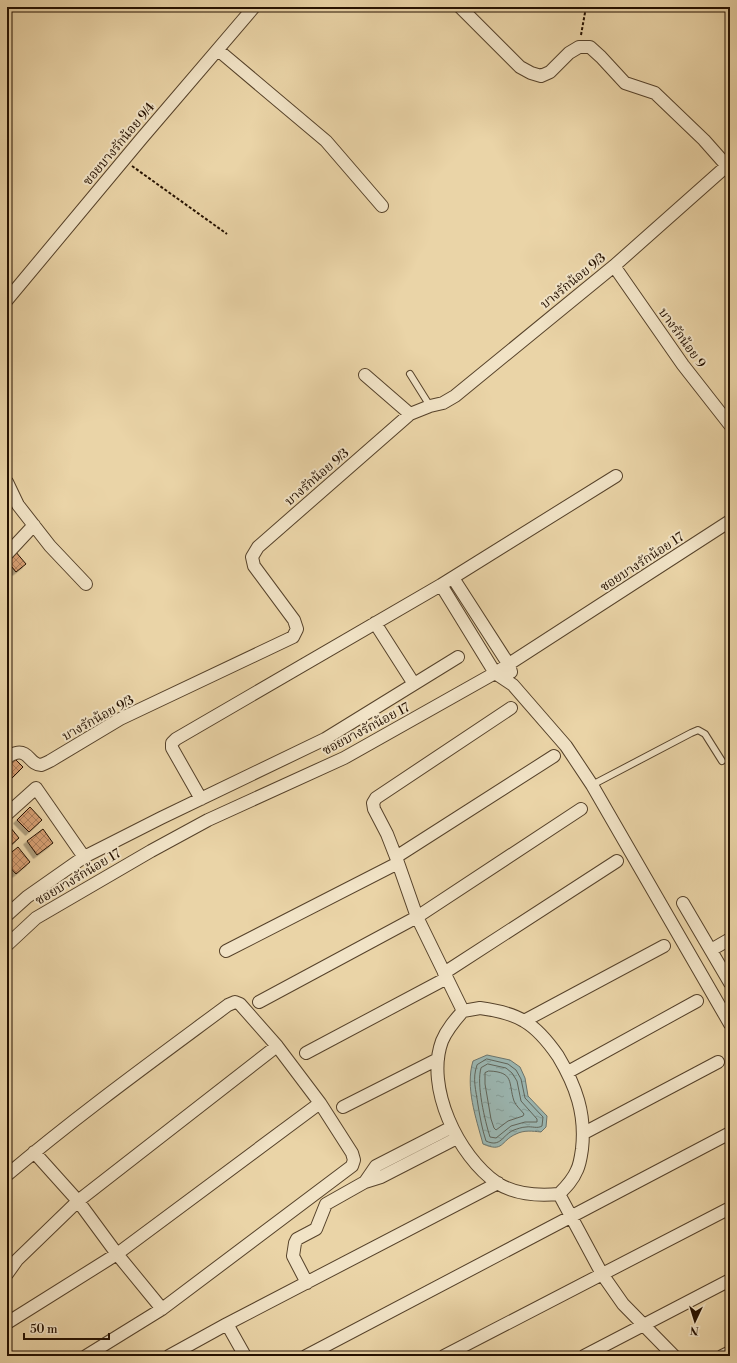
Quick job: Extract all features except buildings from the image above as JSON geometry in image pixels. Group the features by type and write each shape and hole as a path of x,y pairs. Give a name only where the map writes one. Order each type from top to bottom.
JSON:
{"street":[{"name":"ซอยบางรักน้อย 9/4","path":"7,300 254,7"},
{"path":"461,7 525,70 541,76 550,72 569,53 579,47 590,47 625,83 655,94 729,164"},
{"path":"218,50 326,141 382,206"},
{"name":"บางรักน้อย 9/3","path":"7,758 9,755 20,752 28,756 33,762 41,765 120,719 293,637 297,629 294,620 254,566 252,556 258,547 410,414 430,406 443,403 455,396 614,266 729,164"},
{"name":"บางรักน้อย 9","path":"614,266 683,365 730,425"},
{"path":"365,375 410,414"},
{"path":"201,799 172,748 172,743 176,739 453,578 616,476"},
{"path":"7,482 18,506 50,546 86,584"},
{"name":"ซอยบางรักน้อย 17","path":"7,945 36,918 150,851 208,820 344,758 509,665 730,521"},
{"path":"7,554 34,525"},
{"path":"453,578 509,665 513,685"},
{"path":"441,585 495,673 513,685 566,746 592,785 730,1024"},
{"path":"375,623 414,684"},
{"path":"7,915 27,897 84,857 325,739 458,657"},
{"path":"463,1011 417,917 387,834 374,809 373,803 374,800 512,708"},
{"path":"226,951 397,860 554,756"},
{"path":"7,814 36,788 84,857"},
{"path":"259,1002 417,917 581,809"},
{"path":"306,1053 446,976 617,861"},
{"path":"683,903 730,983"},
{"path":"711,950 730,939"},
{"path":"524,1021 664,946"},
{"path":"568,1072 697,1001"},
{"path":"7,1175 34,1152 151,1062 234,1002 240,1004 277,1046 320,1103 352,1153 354,1160 352,1166 162,1309 86,1356"},
{"path":"480,1008 497,1010 524,1021 537,1030 552,1047 568,1072 575,1087 579,1101 584,1133 577,1170 571,1182 559,1194 534,1195 522,1193 498,1183 477,1164 455,1132 446,1112 439,1085 437,1067 442,1041 451,1025 463,1011 480,1008"},
{"path":"7,1274 17,1260 78,1201 277,1046"},
{"path":"343,1107 438,1059"},
{"path":"584,1133 718,1062"},
{"path":"7,1322 117,1254 320,1103"},
{"path":"307,1283 293,1256 295,1243 297,1239 316,1229 326,1204 365,1182 381,1177 455,1132"},
{"path":"306,1356 730,1133"},
{"path":"34,1152 78,1201 117,1254 162,1309"},
{"path":"169,1356 498,1183"},
{"path":"559,1194 602,1274 623,1304 674,1356"},
{"path":"444,1356 730,1208"},
{"path":"584,1356 730,1280"},
{"path":"228,1324 246,1356"},
{"path":"722,1356 730,1352"}],"lane":[{"path":"410,374 430,406"},
{"path":"592,785 698,730 705,734 722,761"}],"path":[{"path":"579,47 586,7"},
{"path":"124,160 227,234"}],"water":[{"path":"487,1055 510,1060 520,1067 525,1078 528,1096 547,1116 546,1127 541,1132 528,1131 519,1133 498,1147 483,1144 472,1102 470,1081 473,1061"}]}
